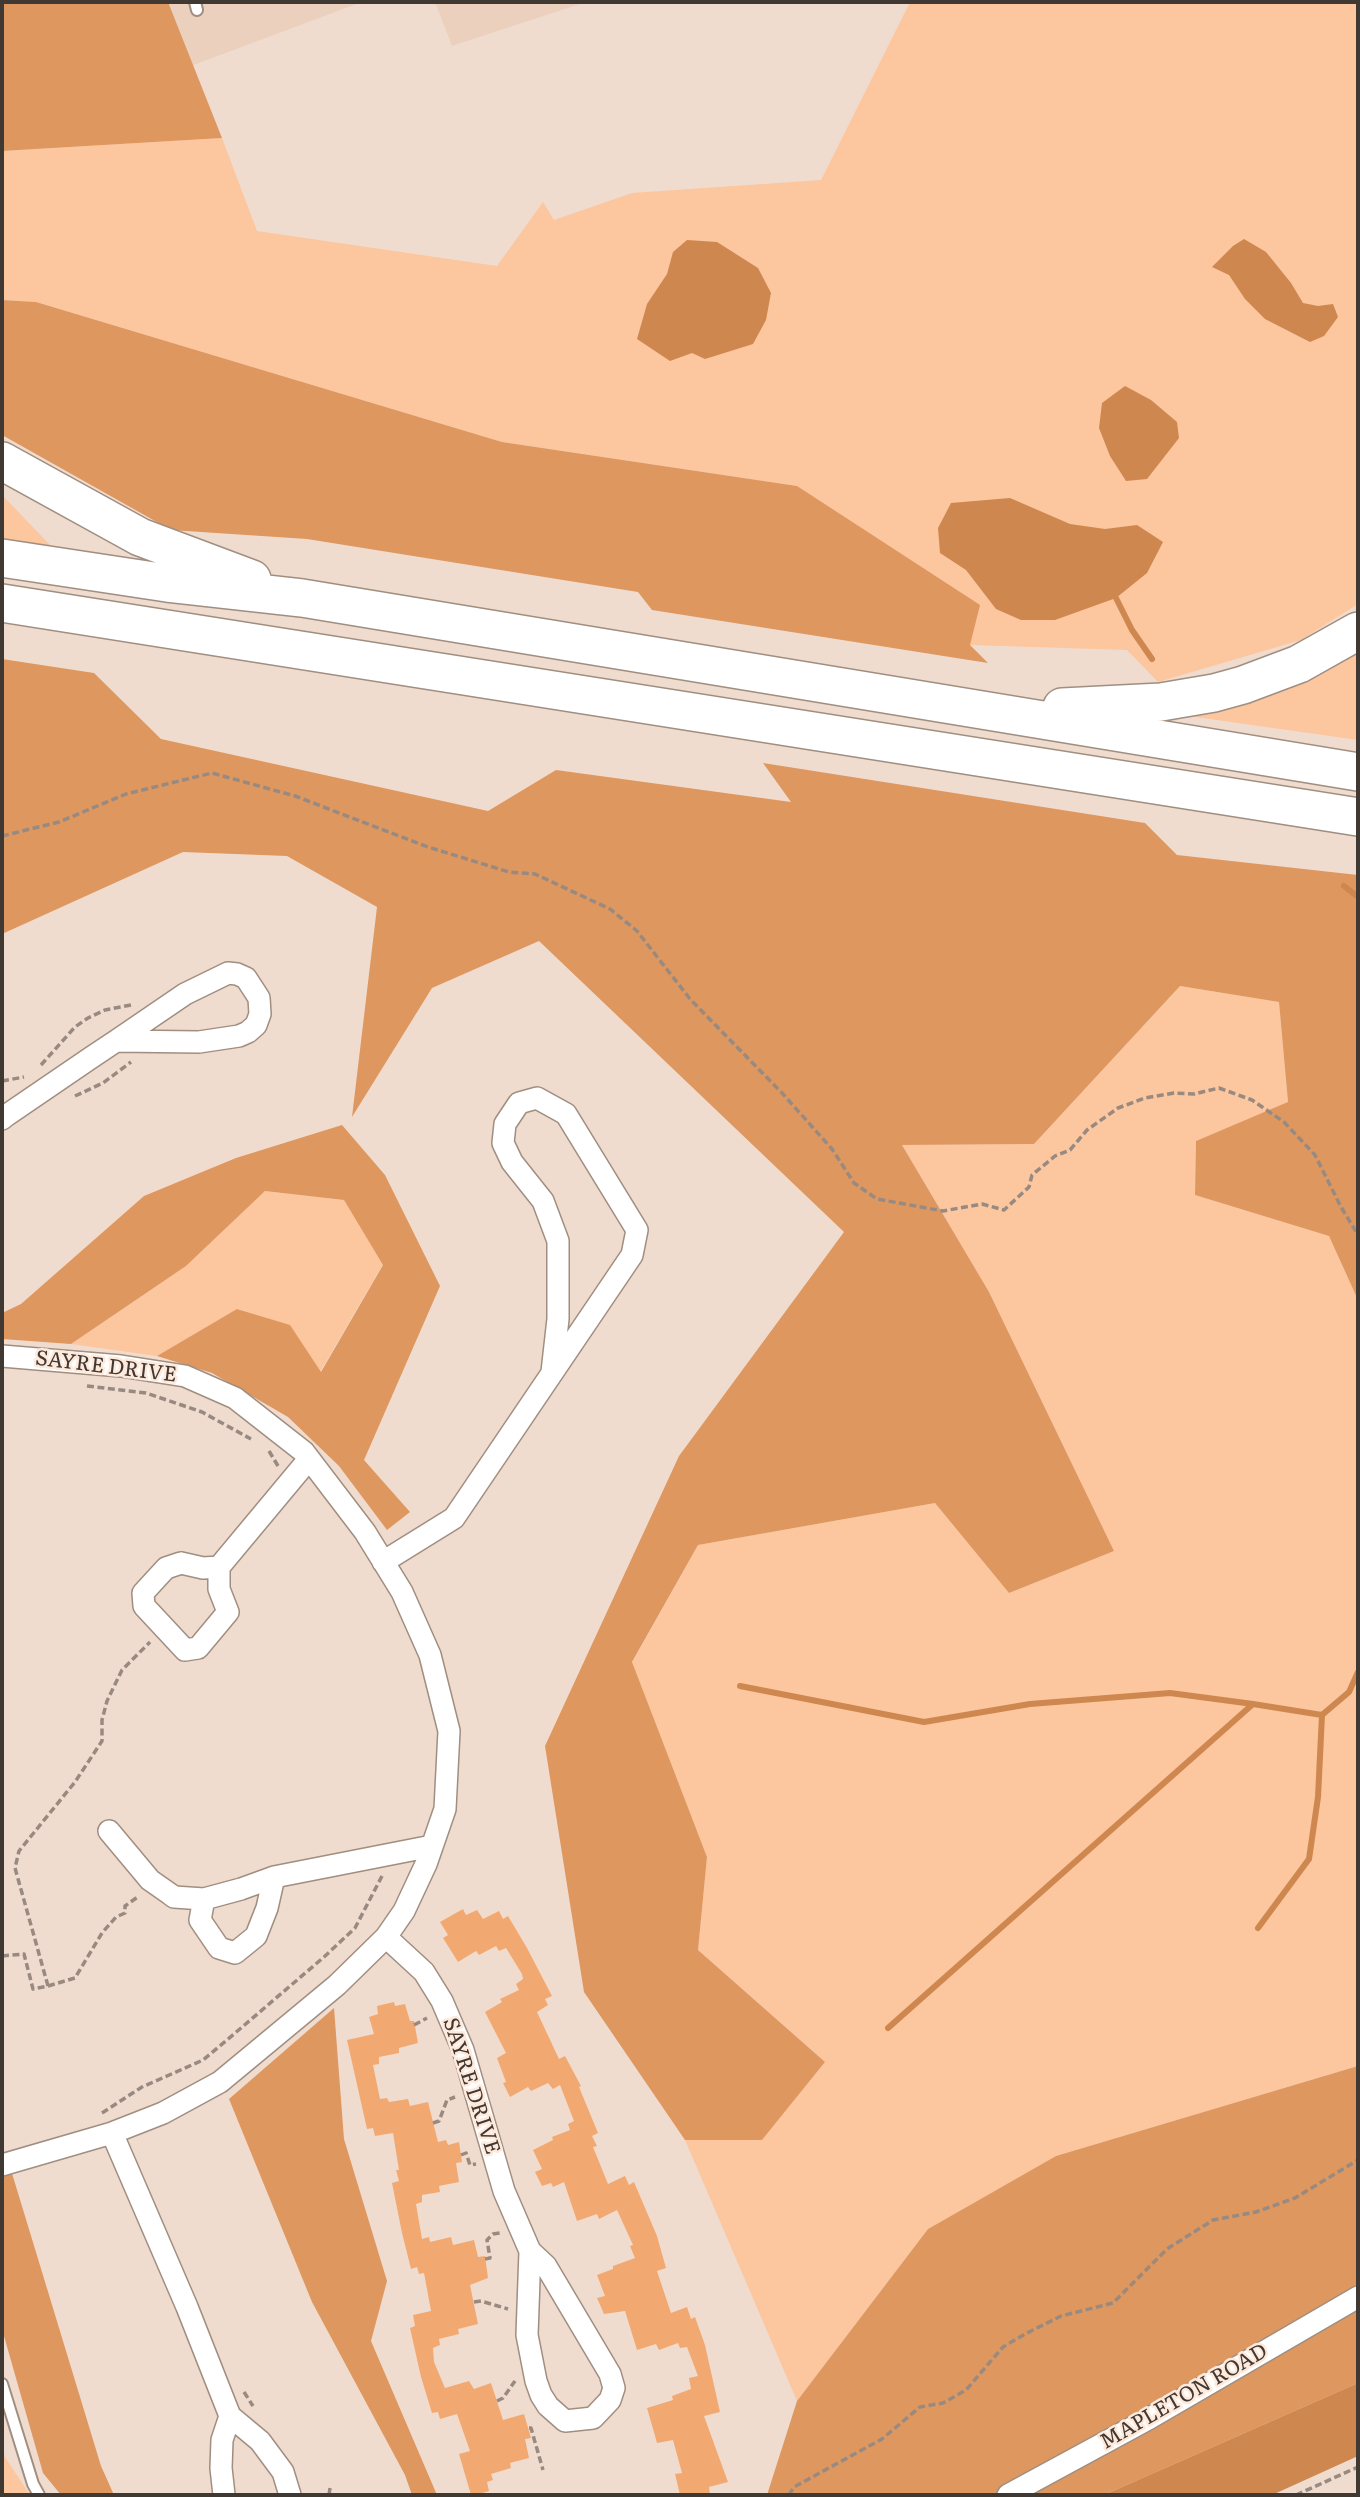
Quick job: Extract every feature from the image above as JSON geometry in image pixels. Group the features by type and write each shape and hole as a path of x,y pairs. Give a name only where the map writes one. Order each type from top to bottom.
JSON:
{"highway":[{"path":"2,461 140,537 302,598"},
{"path":"2,558 167,583 302,598 1358,772"},
{"path":"2,603 1358,817"},
{"path":"984,710 1132,704 1214,694 1300,664 1358,631"}],"street":[{"path":"2,1119 116,1041 185,994 228,973 246,978 259,998 260,1014 256,1025 239,1037 199,1042 116,1041"},
{"path":"383,1562 454,1518 632,1255 637,1230 566,1114 537,1098 519,1103 505,1124 503,1143 512,1162 542,1201 558,1241 558,1319 552,1373"},
{"name":"SAYRE DRIVE","path":"2,1356 121,1366 185,1376 236,1398 304,1452 365,1532 402,1592 430,1655 449,1731 445,1808 404,1911 386,1937 337,1985 220,2082 163,2113 112,2133 2,2165"},
{"path":"219,1567 203,1568 181,1563 166,1567 143,1593 144,1606 185,1650 198,1648 228,1612 219,1589 219,1567 309,1459"},
{"path":"109,1831 150,1880 170,1895 204,1899 274,1877 432,1846"},
{"path":"204,1899 200,1920 219,1948 235,1952 256,1936 267,1908 274,1877"},
{"name":"SAYRE DRIVE","path":"386,1937 424,1972 442,2001 463,2050 504,2192 530,2250 546,2266 610,2374 614,2388 610,2400 593,2418 565,2421 548,2406 541,2395 527,2335 530,2250"},
{"path":"112,2133 187,2307 230,2416 260,2441 283,2472 290,2495"},
{"name":"MAPLETON ROAD","path":"1008,2495 1150,2418 1358,2297"},
{"path":"224,2495 222,2440 230,2416"}],"lane":[{"path":"2,2384 33,2484 39,2495"}],"path":[{"path":"2,836 59,822 125,794 212,773 295,796 428,847 509,872 535,874 610,909 637,931 690,999 782,1093 832,1149 854,1183 877,1199 943,1211 982,1204 1004,1210 1029,1187 1032,1175 1055,1156 1070,1150 1087,1130 1118,1108 1174,1093 1194,1094 1219,1088 1252,1100 1292,1130 1315,1155 1358,1235"},
{"path":"38,1069 75,1027 88,1018 105,1010 143,1003"},
{"path":"66,1100 103,1083 136,1060"},
{"path":"2,1081 30,1073"},
{"path":"77,1384 146,1393 202,1412 257,1443"},
{"path":"267,1448 279,1468 275,1480 285,1488"},
{"path":"2,1956 24,1954 33,1989 48,1986 15,1868 19,1851 75,1782 102,1741 102,1720 107,1700 122,1670 156,1635"},
{"path":"91,2116 104,2112 142,2087 203,2060 324,1957 355,1928 394,1853"},
{"path":"414,2025 427,2018"},
{"path":"433,2123 439,2121 447,2100 455,2097"},
{"path":"461,2154 466,2153 470,2165 478,2163"},
{"path":"789,2495 794,2487 882,2440 920,2407 943,2403 966,2390 1003,2347 1061,2316 1113,2303 1167,2249 1213,2220 1256,2212 1295,2198 1358,2160"},
{"path":"485,2259 490,2258 487,2240 493,2234 500,2233"},
{"path":"474,2302 481,2301 513,2311"},
{"path":"497,2401 503,2398 516,2378 522,2376"},
{"path":"528,2428 531,2428 543,2470"},
{"path":"1296,2495 1358,2467"},
{"path":"329,2495 330,2488"}],"shaded area":[{"path":"2,2 168,2 222,138 2,151"},
{"path":"129,2 362,2 156,79"},
{"path":"435,2 586,2 452,46"},
{"path":"910,2 1358,2 1358,604 1301,640 1158,682 1127,650 970,645 797,486 502,442 36,302 2,300 2,151 222,138 257,231 497,266 543,202 554,220 632,193 821,180"},
{"path":"1244,239 1266,252 1303,303 1318,306 1333,304 1338,317 1324,336 1310,342 1265,319 1245,299 1229,275 1212,267"},
{"path":"687,240 717,242 758,268 771,293 766,320 753,344 705,359 692,353 670,361 637,339 647,304 667,274 673,252"},
{"path":"2,300 36,302 502,442 797,486 980,605 970,645 988,663 652,610 638,592 307,539 171,530 2,435"},
{"path":"1125,386 1151,400 1177,422 1179,438 1147,479 1126,481 1110,456 1099,428 1102,403"},
{"path":"2,495 52,547 2,538"},
{"path":"1010,498 1070,524 1105,529 1137,525 1163,542 1147,573 1116,598 1055,620 1021,620 996,609 966,570 940,553 938,528 951,503"},
{"path":"1358,649 1358,740 1174,714 1337,665"},
{"path":"2,659 94,673 161,739 488,811 556,770 791,802 763,763 1145,823 1177,855 1358,875 1358,1300 1329,1236 1195,1195 1196,1141 1288,1102 1279,1002 1180,986 1034,1144 902,1145 989,1292 1114,1551 1009,1593 935,1503 698,1545 632,1662 707,1857 698,1950 825,2062 762,2140 685,2140 584,1992 545,1746 679,1456 844,1232 539,941 432,988 352,1117 377,907 287,856 183,852 2,934"},
{"path":"1180,986 1279,1002 1288,1103 1196,1141 1195,1195 1329,1236 1358,1300 1358,2066 1056,2156 928,2229 797,2401 685,2140 762,2140 825,2062 698,1950 707,1857 632,1663 698,1545 935,1503 1009,1593 1114,1551 989,1292 902,1145 1034,1144"},
{"path":"342,1125 385,1175 440,1286 364,1460 410,1512 387,1530 339,1466 288,1417 212,1373 157,1356 237,1309 290,1325 321,1372 383,1265 344,1200 265,1191 186,1266 71,1344 2,1339 2,1313 21,1304 144,1196 236,1158"},
{"path":"265,1191 344,1200 383,1264 320,1372 290,1326 238,1309 157,1356 71,1344 186,1266"},
{"path":"334,2008 344,2139 387,2281 371,2341 437,2495 412,2495 405,2475 312,2302 229,2099"},
{"path":"1358,2066 1358,2383 1104,2495 767,2495 797,2401 928,2229 1056,2156"},
{"path":"11,2170 101,2466 114,2495 61,2495 43,2473 2,2329 2,2178"},
{"path":"1358,2383 1358,2456 1272,2495 1104,2495"},
{"path":"2,2446 5,2457 30,2495 2,2495"}],"building":[{"path":"463,1909 466,1915 477,1910 483,1919 499,1911 503,1919 508,1916 527,1948 552,1996 545,1999 548,2005 537,2012 559,2059 565,2056 581,2086 579,2087 598,2133 592,2136 597,2146 593,2147 608,2184 625,2176 629,2185 634,2182 657,2236 666,2268 657,2271 671,2313 687,2307 691,2319 695,2317 705,2345 720,2412 704,2416 728,2482 709,2487 710,2495 680,2495 675,2474 682,2473 673,2440 657,2443 647,2408 673,2400 672,2396 691,2389 689,2378 698,2376 687,2347 680,2348 678,2343 659,2350 656,2344 637,2350 625,2311 604,2314 597,2298 605,2296 597,2275 635,2258 630,2246 633,2245 617,2210 599,2219 597,2214 577,2221 564,2182 553,2187 551,2183 542,2186 535,2172 542,2169 533,2150 553,2140 552,2137 570,2130 568,2124 574,2121 560,2085 553,2089 548,2083 531,2091 528,2087 510,2097 503,2083 506,2082 497,2058 506,2053 485,2012 502,2002 500,1999 519,1990 516,1984 523,1979 522,1974 506,1948 499,1951 496,1946 479,1955 476,1951 458,1962 443,1938 448,1935 440,1922"},
{"path":"394,2002 395,2006 405,2004 410,2021 414,2021 418,2043 399,2048 399,2053 379,2057 379,2064 373,2065 380,2099 387,2098 389,2102 408,2099 410,2106 428,2102 438,2142 446,2140 448,2145 459,2142 462,2162 456,2163 459,2182 439,2186 440,2192 422,2195 422,2202 416,2204 422,2239 429,2237 430,2242 451,2237 453,2245 474,2240 478,2257 485,2256 488,2278 470,2285 478,2324 458,2329 459,2334 439,2339 440,2345 433,2348 434,2362 445,2388 469,2381 474,2389 491,2383 503,2420 524,2414 531,2438 525,2439 529,2458 510,2463 511,2468 491,2474 493,2480 487,2482 489,2491 476,2495 471,2495 459,2454 470,2451 457,2414 440,2419 438,2412 432,2413 421,2377 410,2328 415,2326 413,2315 431,2311 424,2273 419,2274 417,2267 411,2269 402,2233 392,2183 399,2181 393,2133 375,2136 373,2128 367,2129 347,2040 374,2034 369,2017 378,2014 377,2006"}],"waterway":[{"path":"1116,598 1132,630 1152,659"},
{"path":"1344,886 1358,897"},
{"path":"888,2028 1253,1704 1322,1715 1349,1692 1358,1672"},
{"path":"740,1686 924,1722 1030,1704 1170,1693 1253,1704"},
{"path":"1258,1928 1309,1859 1318,1797 1322,1715"}]}
